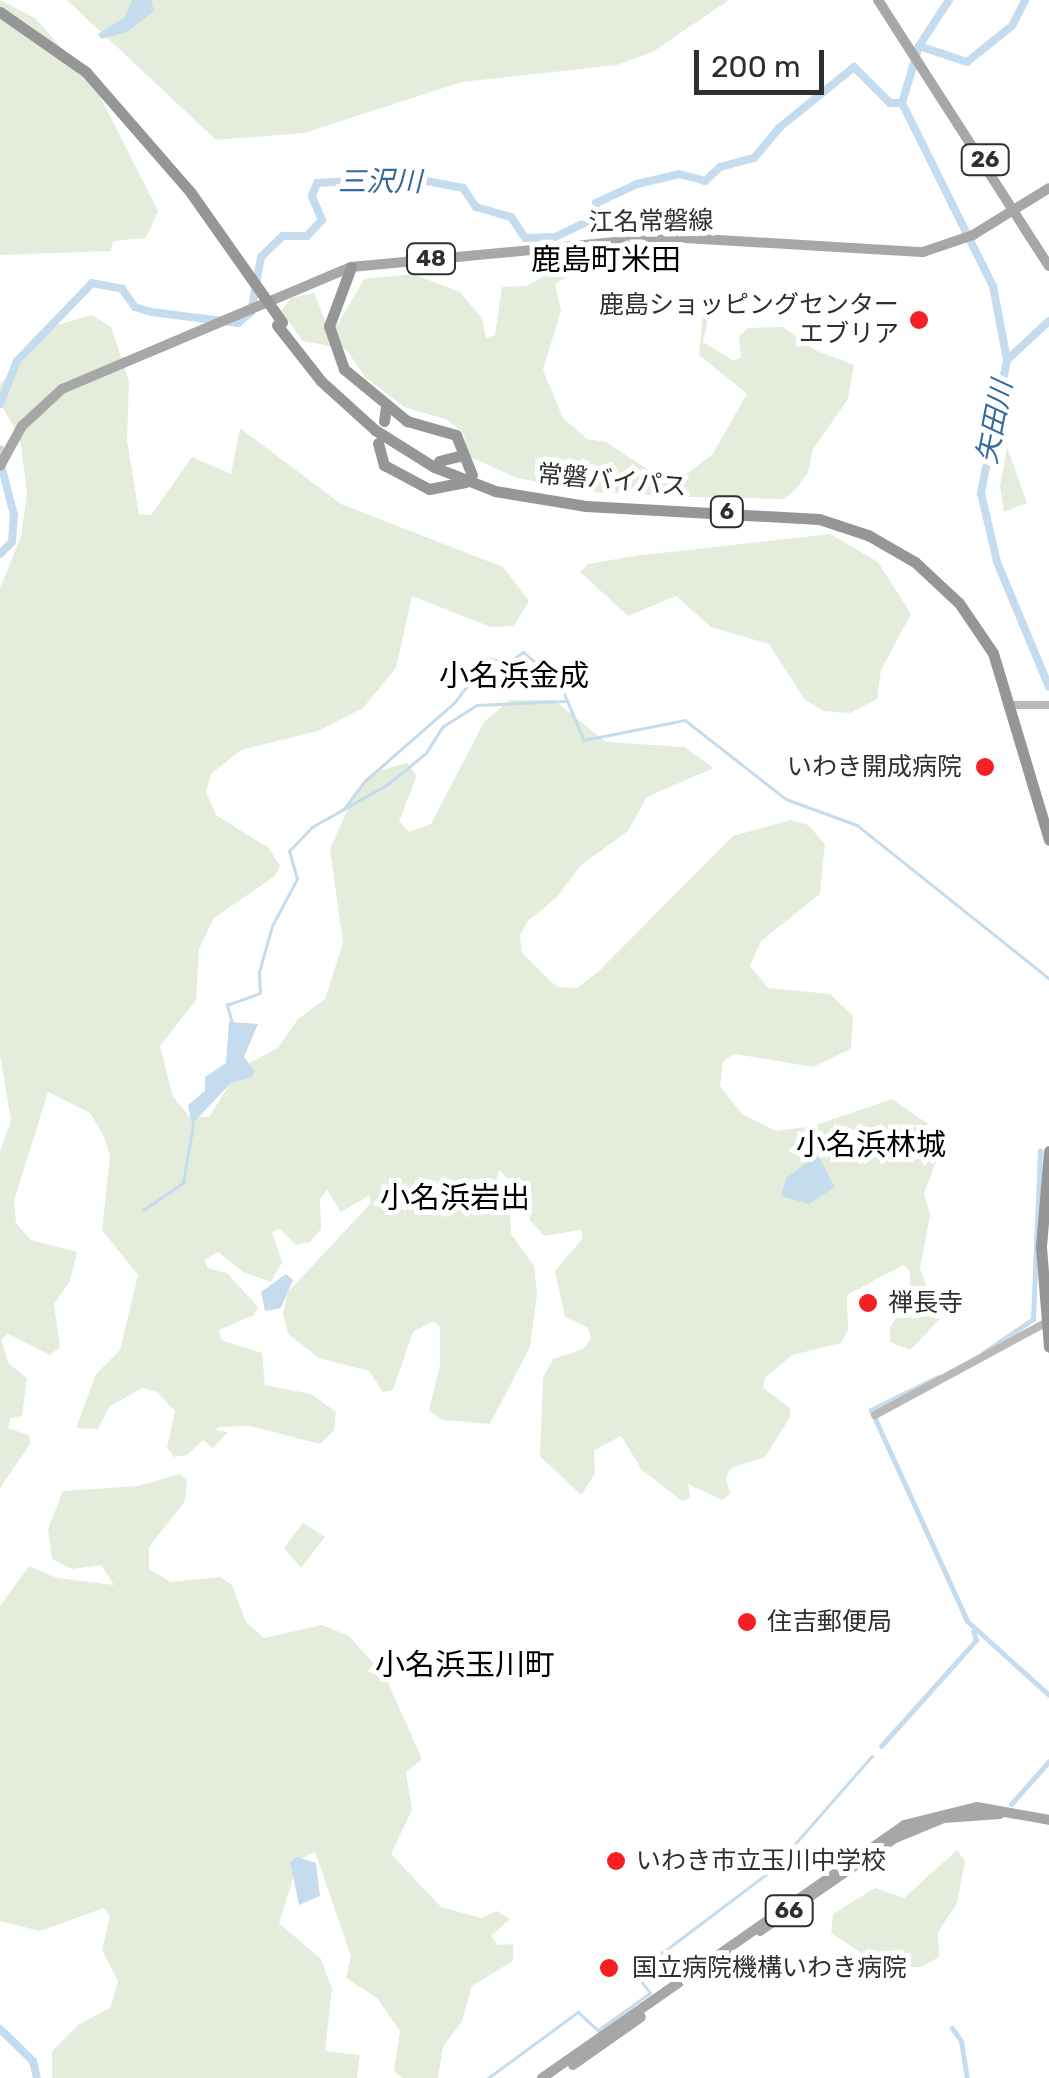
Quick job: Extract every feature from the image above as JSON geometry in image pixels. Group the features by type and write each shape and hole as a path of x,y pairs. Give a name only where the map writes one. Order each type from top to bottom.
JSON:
{"highway":[{"name":"常磐バイパス","path":"0,12 86,72 189,195 279,323 344,404 437,464 471,478 586,506 801,516 868,535 915,562 958,603 993,653 1016,705 1049,815"},
{"name":"常磐バイパス","path":"0,20 81,77 189,195"},
{"path":"351,267 329,335 348,375 412,423 452,432 460,441 459,456 471,478 437,490 384,464 378,443"},
{"path":"384,421 386,406"},
{"path":"437,490 444,480 437,464 459,456"},
{"name":"常磐バイパス","path":"1016,705 1049,840"},
{"path":"1049,1151 1041,1235 1049,1347"},
{"path":"1049,1220 1049,1274"}],"main road":[{"name":"26","path":"880,0 1049,256"},
{"name":"江名常磐線","path":"0,466 22,426 62,390 351,267 668,237 923,252 973,235 1049,188"},
{"name":"26","path":"1015,208 1049,266"},
{"name":"66","path":"542,2078 904,1825 977,1807 1049,1823"},
{"name":"66","path":"554,2078 895,1838 970,1814 1049,1823"}],"street":[{"path":"1016,705 1049,705"},
{"path":"875,1415 1047,1321"}],"green space":[{"path":"0,0 35,18 95,86 158,211 146,238 113,241 111,251 0,255"},
{"path":"67,0 729,0 654,51 617,65 462,82 304,133 216,140"},
{"path":"594,247 594,261 555,284 561,311 543,370 563,418 587,439 606,442 664,480 681,478 712,455 747,394 699,355 703,313 708,319 703,342 734,361 741,357 739,336 748,328 783,327 817,351 854,365 848,399 813,449 808,473 784,499 591,492 517,478 470,457 463,433 448,420 404,407 365,377 346,349 303,341 281,311 291,298 314,293 325,320 338,324 364,279 413,274 460,292 482,318 486,338 495,335 502,287 527,286"},
{"path":"92,315 111,327 129,381 127,440 139,514 151,515 192,457 231,474 240,428 341,504 503,567 529,601 514,626 491,627 412,596 396,668 363,708 318,731 241,750 211,774 206,792 216,815 269,848 280,866 275,876 214,918 199,949 196,1000 160,1046 173,1097 189,1116 209,1117 240,1068 278,1048 298,1019 325,999 343,943 330,849 354,794 374,772 407,763 417,776 399,821 409,832 431,824 484,722 510,700 554,700 606,742 684,747 714,768 647,797 628,831 581,865 557,897 528,921 520,935 522,953 557,987 577,988 598,972 733,836 791,820 808,825 825,844 820,894 761,941 750,966 768,988 830,994 853,1016 851,1049 813,1067 735,1054 723,1061 720,1086 742,1114 776,1131 813,1126 892,1099 928,1124 923,1135 940,1152 924,1193 930,1215 920,1269 939,1320 910,1350 890,1342 890,1328 910,1295 910,1271 903,1265 847,1295 848,1330 841,1343 792,1355 765,1378 763,1388 790,1408 790,1417 765,1457 731,1468 726,1478 730,1494 722,1500 688,1484 690,1498 682,1501 642,1470 621,1436 594,1450 595,1474 581,1495 540,1456 543,1378 553,1359 583,1349 591,1339 588,1328 565,1317 555,1271 583,1238 581,1230 544,1236 529,1219 531,1202 499,1170 495,1186 510,1209 511,1234 534,1266 537,1295 530,1347 490,1424 442,1420 429,1410 440,1365 440,1327 434,1321 413,1332 393,1390 383,1392 369,1371 319,1358 288,1334 283,1313 288,1292 370,1204 370,1195 341,1212 327,1190 320,1199 321,1229 310,1242 296,1245 280,1229 272,1232 282,1262 271,1282 243,1272 218,1252 204,1260 208,1268 227,1273 258,1307 254,1315 219,1330 221,1340 262,1353 265,1385 311,1394 336,1412 334,1430 320,1444 250,1426 220,1427 214,1430 228,1432 213,1448 203,1440 187,1455 174,1457 167,1448 175,1411 157,1392 142,1388 109,1407 98,1429 76,1428 96,1374 120,1350 138,1275 102,1230 110,1156 103,1135 90,1113 48,1092 14,1201 16,1223 31,1240 77,1252 70,1281 54,1304 60,1347 50,1355 8,1334 1,1340 9,1364 27,1378 22,1416 11,1418 8,1428 28,1435 31,1443 0,1488 0,1152 11,1120 0,1056 0,588 21,536 27,493 20,439 0,402 0,384 57,325"},
{"path":"1007,447 1027,503 1004,512 1000,486"},
{"path":"830,534 878,562 911,614 881,670 877,699 850,713 824,711 805,700 769,644 711,627 676,596 628,616 580,572 588,564 634,556"},
{"path":"180,1474 187,1480 185,1501 149,1547 149,1569 171,1582 220,1577 232,1585 246,1622 264,1638 322,1625 349,1636 385,1676 422,1759 406,1772 412,1810 391,1854 441,1907 481,1918 497,1911 510,1919 491,1936 498,1945 513,1944 513,1961 472,1986 462,2021 443,2047 438,2078 403,2078 394,2071 400,2031 377,1998 346,1978 351,1956 315,1852 299,1860 279,1923 321,1959 332,1989 325,2051 360,2055 357,2078 52,2078 52,2051 78,2025 110,2008 118,1981 102,1950 110,1916 104,1908 40,1931 0,1921 0,1606 29,1566 57,1578 114,1585 101,1565 72,1569 52,1559 48,1529 63,1491 138,1486"},
{"path":"303,1523 325,1537 301,1568 284,1548"},
{"path":"957,1850 965,1861 957,1903 938,1932 939,1957 921,1967 883,1967 831,1933 833,1914 875,1888 904,1898"}],"water":[{"path":"132,0 151,0 154,11 127,32 101,39 98,34 124,18"},
{"path":"229,1022 258,1024 244,1057 255,1071 251,1078 232,1082 192,1124 188,1105 205,1091 205,1077 226,1063"},
{"path":"818,1155 835,1187 809,1204 781,1196 786,1178"},
{"path":"286,1274 293,1280 281,1308 265,1311 261,1292"},
{"path":"297,1857 316,1863 320,1896 299,1905 290,1862"}],"waterway":[{"name":"矢田川","path":"949,0 919,46 902,103 993,286 1007,360 981,493 997,562 1049,687"},
{"path":"919,46 967,62 1012,26 1025,0"},
{"name":"三沢川","path":"0,404 17,361 92,283 122,289 135,307 151,312 238,323 251,312 261,257 283,236 307,236 322,220 312,196 317,183 411,178 463,188 476,207 511,217 525,238 555,237 595,218 596,203 637,184 679,174 705,181 720,167 754,158 779,128 854,67 890,103 902,103"},
{"path":"1007,360 1049,321"},
{"name":"三沢川","path":"0,449 0,454"},
{"name":"三沢川","path":"0,461 14,515 12,542 0,554"},
{"path":"343,810 366,780 455,702 488,658 508,663 523,652 560,683 584,740 685,720 786,799 857,825 1049,978"},
{"path":"232,1023 227,1005 260,993 259,972 272,926 297,879 289,851 312,827 388,784 426,753 442,727 477,705 566,701"},
{"path":"143,1210 183,1183 193,1124"},
{"path":"983,1353 1033,1319 1040,1150"},
{"path":"938,1377 871,1410 967,1621 1049,1695"},
{"path":"881,1746 976,1640 973,1631"},
{"path":"488,2078 578,2012 598,2030 650,1993 640,1980 667,1960 662,1953 773,1869 872,1756"},
{"path":"1011,1804 1049,1761"},
{"path":"952,2028 961,2041 967,2078"},
{"path":"0,2029 33,2061 37,2078"}],"place":[{"name":"鹿島ショッピングセンター エブリア","path":"919,320"},
{"name":"いわき開成病院","path":"985,767"},
{"name":"禅長寺","path":"868,1303"},
{"name":"住吉郵便局","path":"747,1622"},
{"name":"いわき市立玉川中学校","path":"616,1861"},
{"name":"国立病院機構いわき病院","path":"609,1968"}],"district":[{"name":"鹿島町米田","path":"606,260"},
{"name":"小名浜金成","path":"514,676"},
{"name":"小名浜林城","path":"871,1145"},
{"name":"小名浜岩出","path":"455,1198"},
{"name":"小名浜玉川町","path":"465,1665"}]}
